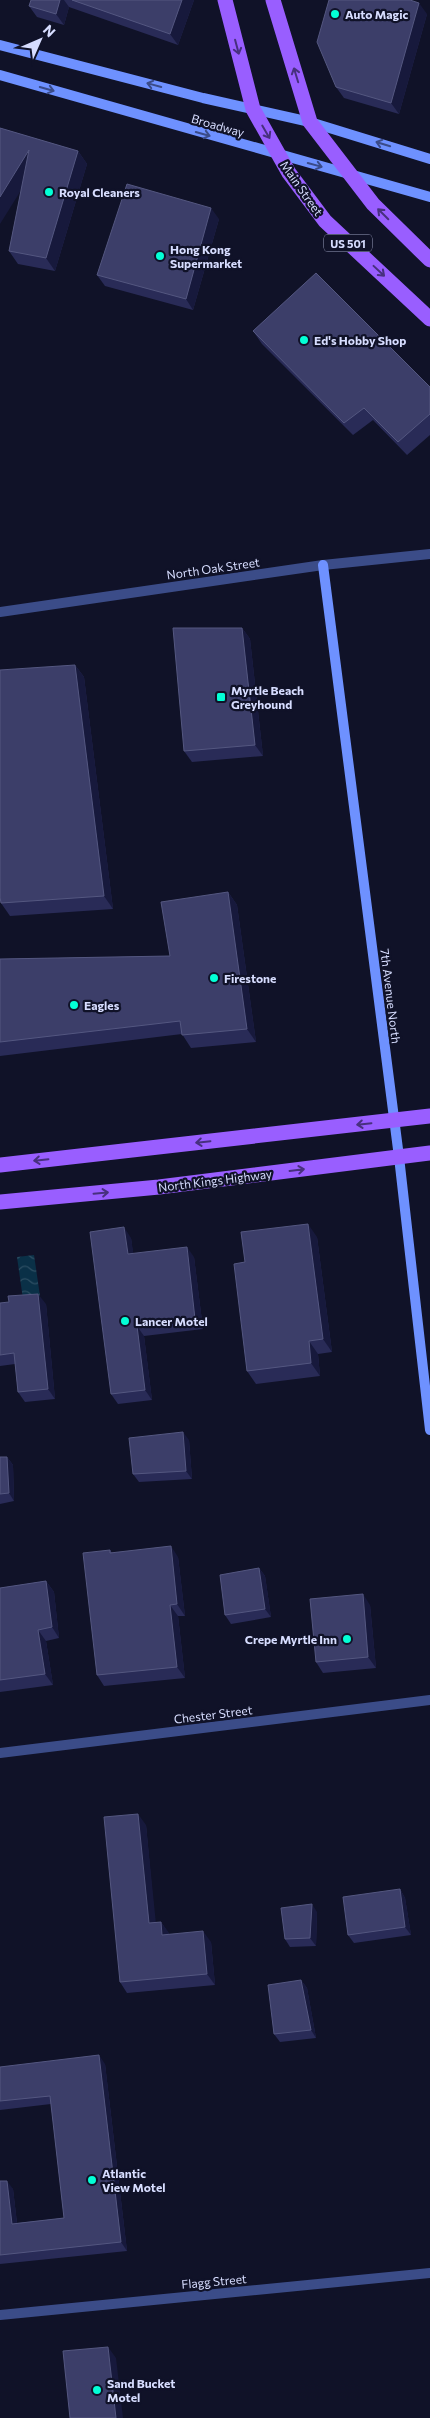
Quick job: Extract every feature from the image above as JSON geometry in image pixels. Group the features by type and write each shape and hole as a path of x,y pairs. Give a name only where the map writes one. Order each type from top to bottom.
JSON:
{"main road":[{"name":"US 501","path":"225,0 253,109"},
{"path":"273,0 310,122 373,204 430,260"},
{"name":"Broadway","path":"0,45 310,122 430,159"},
{"name":"Broadway","path":"0,76 430,197"},
{"name":"Main Street","path":"253,109 289,172 325,221 430,319"},
{"name":"7th Avenue North","path":"323,565 399,1157 430,1430"},
{"path":"0,1165 430,1116"},
{"name":"North Kings Highway","path":"0,1202 159,1187 430,1153"}],"street":[{"name":"North Oak Street","path":"0,612 323,565 430,554"},
{"name":"Chester Street","path":"0,1753 430,1700"},
{"name":"Flagg Street","path":"0,2315 430,2274"}],"water":[{"path":"34,1255 40,1296 23,1299 17,1257"}],"building":[{"path":"31,0 60,0 56,14 29,6"},
{"path":"72,0 182,0 170,34"},
{"path":"329,0 410,0 419,3 391,103 336,87 317,42"},
{"path":"0,128 78,151 46,258 9,251 29,150 0,197"},
{"path":"127,184 211,208 186,299 97,275"},
{"path":"316,273 430,387 430,414 398,442 364,408 344,423 253,331"},
{"name":"Myrtle Beach Greyhound","path":"173,628 242,628 255,745 184,751"},
{"path":"75,665 104,896 1,903 0,670"},
{"path":"228,892 247,1029 182,1035 180,1021 0,1042 0,959 170,956 161,902"},
{"path":"308,1224 323,1339 309,1341 311,1363 247,1371 234,1264 245,1262 241,1232"},
{"path":"124,1227 128,1254 187,1247 195,1319 137,1326 145,1390 111,1394 90,1232"},
{"path":"38,1294 48,1389 18,1392 14,1353 0,1355 0,1303 9,1302 8,1296"},
{"path":"183,1432 186,1471 133,1474 129,1438"},
{"path":"0,1457 7,1457 9,1493 0,1494"},
{"path":"171,1546 177,1604 170,1605 177,1667 97,1675 83,1553 110,1550 110,1553"},
{"path":"259,1568 265,1609 225,1615 220,1575"},
{"path":"46,1581 52,1627 38,1630 45,1674 0,1680 0,1588"},
{"name":"Crepe Myrtle Inn","path":"363,1594 368,1657 316,1662 310,1599"},
{"path":"138,1814 149,1923 161,1922 162,1935 203,1931 207,1974 120,1982 104,1817"},
{"path":"400,1889 405,1927 348,1935 343,1897"},
{"path":"312,1904 310,1938 285,1939 281,1908"},
{"path":"301,1980 311,2030 274,2034 268,1985"},
{"name":"Atlantic View Motel","path":"99,2055 121,2242 0,2255 0,2181 7,2181 12,2224 64,2218 50,2096 0,2101 0,2067"},
{"name":"Sand Bucket Motel","path":"108,2347 116,2418 70,2418 63,2351"}],"place":[{"name":"Auto Magic","path":"335,14"},
{"name":"Royal Cleaners","path":"49,192"},
{"name":"Hong Kong Supermarket","path":"160,256"},
{"name":"Ed's Hobby Shop","path":"304,340"},
{"name":"Myrtle Beach Greyhound","path":"221,697"},
{"name":"Firestone","path":"214,978"},
{"name":"Eagles","path":"74,1005"},
{"name":"Lancer Motel","path":"125,1321"},
{"name":"Crepe Myrtle Inn","path":"347,1639"},
{"name":"Atlantic View Motel","path":"92,2180"},
{"name":"Sand Bucket Motel","path":"97,2390"}]}
